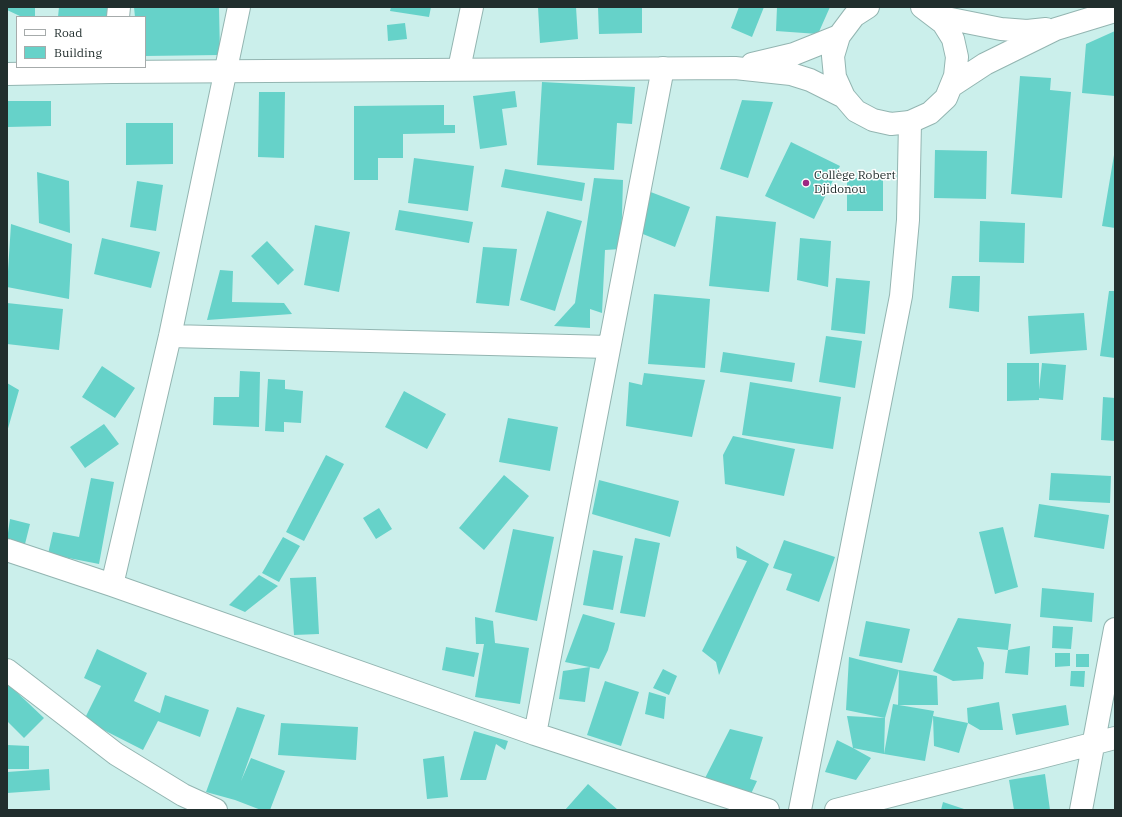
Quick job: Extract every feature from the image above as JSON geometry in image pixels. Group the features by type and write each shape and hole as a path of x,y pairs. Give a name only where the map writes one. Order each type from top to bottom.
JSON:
{"street":[{"path":"112,585 170,336 239,7"},
{"path":"459,69 472,7"},
{"path":"868,7 848,22 839,36 835,46 833,67 838,87 856,111 872,120 891,124 910,122 924,117 936,109 946,98 953,84 957,67 955,48 948,31 929,12"},
{"path":"929,12 1001,29 1027,31 1056,28 1115,11"},
{"path":"953,84 985,64 1056,28"},
{"path":"735,68 794,54 839,36"},
{"path":"535,734 663,68"},
{"path":"7,74 112,69 225,71 735,68 791,74 810,80 844,97"},
{"path":"800,810 901,296 908,220 910,122"},
{"path":"170,336 609,347"},
{"path":"7,550 112,585 535,734 768,810"},
{"path":"1081,810 1115,629"},
{"path":"7,670 116,754 183,795 216,810"},
{"path":"836,810 1115,738"}],"building":[{"path":"7,7 35,7 35,16 20,16 7,10"},
{"path":"59,7 109,7 108,16 58,16"},
{"path":"134,7 219,7 220,55 146,56 146,16 135,16"},
{"path":"391,7 431,7 429,17 390,11"},
{"path":"538,7 576,7 578,39 540,43"},
{"path":"598,7 642,7 642,33 599,34"},
{"path":"739,7 764,7 752,37 731,28"},
{"path":"777,7 830,7 818,34 776,31"},
{"path":"405,23 407,39 388,41 387,25"},
{"path":"1115,31 1115,96 1082,93 1086,44"},
{"path":"1020,76 1051,78 1050,90 1071,92 1062,198 1011,194"},
{"path":"542,82 635,87 632,124 617,123 614,170 537,165"},
{"path":"515,91 517,107 502,109 507,145 480,149 473,96"},
{"path":"259,92 285,92 284,158 258,157"},
{"path":"742,100 773,102 748,178 720,169"},
{"path":"7,101 51,101 51,126 7,127"},
{"path":"444,105 444,125 455,125 455,133 403,134 403,158 378,158 378,180 354,180 354,106"},
{"path":"126,123 173,123 173,164 126,165"},
{"path":"791,142 840,166 814,219 765,196"},
{"path":"935,150 987,151 986,199 934,198"},
{"path":"1115,155 1115,228 1102,226"},
{"path":"414,158 474,166 468,211 408,203"},
{"path":"505,169 585,183 582,201 501,187"},
{"path":"37,172 69,181 70,233 39,223"},
{"path":"594,178 623,180 621,249 605,250 602,313 590,309 590,328 554,326 575,303"},
{"path":"847,178 883,178 883,211 847,211"},
{"path":"137,181 163,185 156,231 130,227"},
{"path":"648,191 690,207 675,247 633,230"},
{"path":"399,210 473,222 469,243 395,230"},
{"path":"547,211 582,221 555,311 520,300"},
{"path":"716,216 776,222 769,292 709,286"},
{"path":"980,221 1025,223 1024,263 979,262"},
{"path":"11,224 72,244 69,299 7,287"},
{"path":"315,225 350,232 339,292 304,285"},
{"path":"102,238 160,252 151,288 94,274"},
{"path":"800,238 831,241 828,287 797,280"},
{"path":"267,241 294,270 278,285 251,256"},
{"path":"483,247 517,249 509,306 476,303"},
{"path":"220,270 233,271 232,302 284,303 292,314 207,320"},
{"path":"952,276 980,276 979,312 949,308"},
{"path":"836,278 870,281 865,334 831,330"},
{"path":"1109,291 1115,291 1115,358 1100,356"},
{"path":"654,294 710,299 705,368 648,364"},
{"path":"7,303 63,309 59,350 7,344"},
{"path":"1084,313 1087,350 1030,354 1028,316"},
{"path":"826,336 862,341 855,388 819,382"},
{"path":"723,352 795,363 792,382 720,372"},
{"path":"1007,363 1039,363 1039,390 1042,363 1066,365 1063,400 1039,398 1039,400 1007,401"},
{"path":"102,366 135,388 115,418 82,397"},
{"path":"240,371 260,372 259,427 213,425 214,397 239,397"},
{"path":"644,373 705,380 692,437 626,426 629,382 642,385"},
{"path":"268,379 285,380 285,389 303,391 301,423 284,422 284,432 265,431"},
{"path":"750,382 841,397 833,449 742,435"},
{"path":"7,383 19,390 7,432"},
{"path":"404,391 446,414 427,449 385,427"},
{"path":"1103,397 1115,398 1115,441 1101,440"},
{"path":"508,418 558,427 550,471 499,462"},
{"path":"104,424 119,444 85,468 70,447"},
{"path":"733,436 795,449 784,496 725,484 723,455"},
{"path":"326,455 344,464 304,541 286,532"},
{"path":"1051,473 1111,476 1110,503 1049,500"},
{"path":"504,475 529,496 484,550 459,528"},
{"path":"91,478 114,482 99,564 48,554 53,532 79,537"},
{"path":"599,480 679,501 670,537 592,514"},
{"path":"1039,504 1109,515 1104,549 1034,537"},
{"path":"379,508 392,529 376,539 363,518"},
{"path":"10,519 30,524 25,544 7,540"},
{"path":"1003,527 1018,587 995,594 979,532"},
{"path":"513,529 554,537 537,621 495,612"},
{"path":"283,537 300,546 279,582 262,573"},
{"path":"635,538 660,543 645,617 620,613"},
{"path":"784,540 835,557 819,602 786,590 792,574 773,568"},
{"path":"736,546 769,564 719,675 716,662 702,651 747,561 737,558"},
{"path":"593,550 623,556 613,610 583,605"},
{"path":"259,575 278,586 245,612 229,605"},
{"path":"316,577 319,634 294,635 290,578"},
{"path":"1042,588 1094,593 1092,622 1040,617"},
{"path":"583,614 615,623 608,650 599,669 565,662"},
{"path":"475,617 493,621 495,643 529,648 520,704 475,697 484,644 476,644"},
{"path":"958,618 1011,624 1008,650 977,647 984,663 983,679 953,681 933,671"},
{"path":"866,621 910,629 902,663 859,656"},
{"path":"1053,626 1073,627 1071,649 1052,648"},
{"path":"1030,646 1028,675 1005,673 1008,650"},
{"path":"446,647 479,653 474,677 442,670"},
{"path":"97,649 147,673 134,701 160,713 165,695 209,710 200,737 158,721 143,750 84,720 101,686 84,678"},
{"path":"1055,653 1070,653 1070,666 1055,667"},
{"path":"1076,654 1089,654 1089,667 1076,667"},
{"path":"849,657 899,670 885,718 846,710"},
{"path":"590,667 585,702 559,699 563,671"},
{"path":"663,669 677,676 669,695 653,688"},
{"path":"899,670 937,676 938,705 898,705"},
{"path":"1071,671 1085,671 1084,687 1070,686"},
{"path":"605,681 639,692 621,746 587,735"},
{"path":"7,683 44,718 24,738 7,721"},
{"path":"649,692 666,697 664,719 645,714"},
{"path":"999,702 1003,730 980,730 968,723 967,708"},
{"path":"893,704 934,711 925,761 884,754"},
{"path":"1066,705 1069,725 1016,735 1012,714"},
{"path":"237,707 265,715 241,781 251,758 285,771 270,810 261,810 235,800 206,792"},
{"path":"847,716 885,718 884,754 853,748"},
{"path":"933,716 968,723 959,753 934,746"},
{"path":"281,723 358,727 356,760 278,755"},
{"path":"730,729 763,737 750,779 757,781 750,796 703,782"},
{"path":"474,731 508,741 505,750 496,744 486,780 460,780"},
{"path":"837,740 871,758 856,780 825,772"},
{"path":"7,745 29,746 29,769 7,769"},
{"path":"444,756 448,797 427,799 423,759"},
{"path":"49,769 50,790 7,793 7,772"},
{"path":"1045,774 1050,810 1014,810 1009,780"},
{"path":"588,784 618,810 565,810"},
{"path":"943,802 967,810 941,810"}],"place":[{"name":"Collège Robert Djidonou","path":"806,183"}]}
